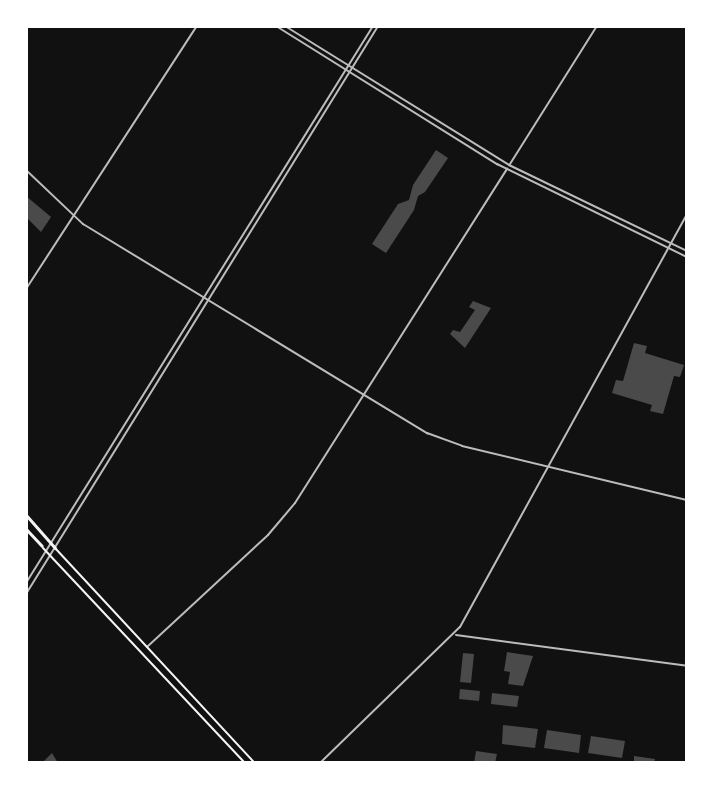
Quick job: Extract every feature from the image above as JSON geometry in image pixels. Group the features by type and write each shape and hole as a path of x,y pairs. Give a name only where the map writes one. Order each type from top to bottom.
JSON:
{"main road":[{"path":"26,515 255,763"},
{"path":"26,529 245,763"}],"street":[{"path":"26,289 197,26"},
{"path":"276,26 344,72 507,169 687,257"},
{"path":"285,26 351,70 509,165 687,251"},
{"path":"26,583 208,300 373,26"},
{"path":"26,594 378,26"},
{"path":"147,647 287,514 597,26"},
{"path":"26,170 73,216 364,396 439,438 687,500"},
{"path":"320,763 455,635 687,214"},
{"path":"455,635 687,666"}],"building":[{"path":"436,150 448,158 425,192 418,196 414,210 386,253 372,244 398,204 409,200 413,185"},
{"path":"26,196 51,217 41,232 26,217"},
{"path":"473,301 491,308 465,348 450,334 453,330 460,332 475,310 469,307"},
{"path":"634,343 647,346 645,353 684,365 680,377 674,376 663,414 650,411 652,405 612,393 616,380 623,381"},
{"path":"507,652 533,656 523,686 508,684 510,672 504,671"},
{"path":"463,653 474,654 471,683 460,682"},
{"path":"460,689 480,691 479,701 459,699"},
{"path":"492,693 519,696 517,707 491,704"},
{"path":"503,725 538,729 535,748 502,744"},
{"path":"547,730 581,735 579,753 544,748"},
{"path":"591,736 625,741 622,758 588,753"},
{"path":"476,751 497,754 495,763 474,763"},
{"path":"52,753 58,763 42,763"},
{"path":"634,756 655,759 654,763 634,763"}]}
